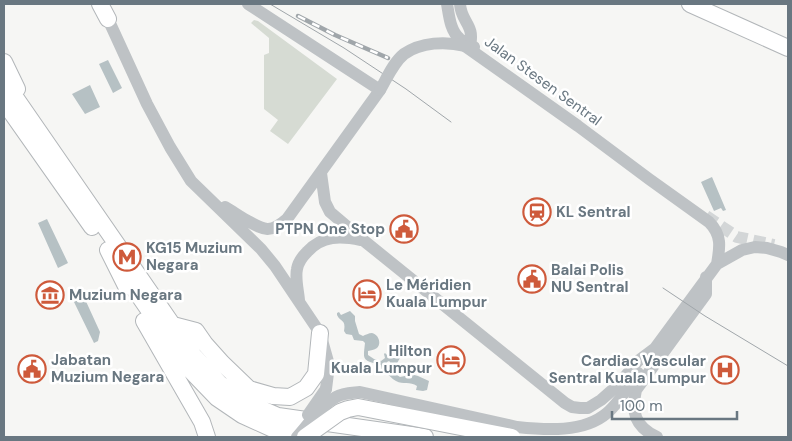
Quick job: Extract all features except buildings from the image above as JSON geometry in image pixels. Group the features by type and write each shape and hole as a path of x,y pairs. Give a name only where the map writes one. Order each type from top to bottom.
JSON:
{"main road":[{"path":"100,4 106,11"},
{"path":"690,4 788,48"},
{"path":"4,62 34,124"},
{"path":"4,81 194,356 220,384 276,423 425,437"},
{"path":"4,102 190,370 217,398 242,415 276,423 318,437"},
{"path":"108,250 138,310 205,430 208,426 214,437"},
{"path":"173,325 196,331 222,363 249,389 274,396 290,397 306,388 316,374 320,333"},
{"path":"305,437 340,412 358,407 512,437"}],"street":[{"path":"248,4 380,90"},
{"path":"447,4 455,34 470,46"},
{"path":"460,4 461,12 471,32 470,46"},
{"path":"106,11 147,104 191,181 261,249 275,266 320,333 329,365 326,389 292,437"},
{"name":"Jalan Stesen Sentral","path":"208,197 261,228 271,229 280,226 287,220 321,173 380,90 393,67 404,54 434,43 454,43 470,46 709,222 715,228 719,240 720,249 717,264"},
{"path":"321,173 324,202 330,212 572,407 588,408 601,400 621,382 638,361 654,350"},
{"path":"299,302 297,268 303,256 312,246 321,241 337,238 346,237 363,240"},
{"path":"297,437 321,410 337,396 360,392 517,427 556,430 586,425 606,414 614,406 717,264 742,250 755,247 767,248 788,255"},
{"path":"657,437 647,433 637,421 634,410 636,390 706,294 706,277"}],"shaded area":[{"path":"254,20 258,21 337,79 288,144 270,131 278,120 264,109 264,55 269,53 269,38 251,23"},
{"path":"108,60 122,88 113,93 99,64"},
{"path":"90,85 100,107 85,114 72,94"},
{"path":"712,177 726,210 723,211 721,208 714,211 701,182"},
{"path":"47,219 68,263 58,268 38,223"},
{"path":"84,297 100,332 98,341 94,343 74,302"},
{"path":"350,311 355,316 359,334 363,336 372,333 379,339 376,349 368,351 368,355 381,361 385,358 385,353 390,356 401,347 411,349 411,352 400,358 395,368 391,367 389,361 386,367 400,377 405,376 407,373 429,381 427,390 416,390 417,386 396,381 382,372 381,365 365,359 365,343 354,340 352,335 346,334 344,323 337,315 339,312 341,315"}],"tunnel":[{"path":"706,216 737,237 774,245"}],"tram line":[{"path":"270,4 344,48 406,89 451,122"},
{"path":"663,288 705,316 788,366"}],"railway":[{"path":"298,16 335,35 388,58"}],"place":[{"name":"KL Sentral","path":"537,212"},
{"name":"PTPN One Stop","path":"404,229"},
{"name":"KG15 Muzium Negara","path":"127,257"},
{"name":"Balai Polis NU Sentral","path":"532,279"},
{"name":"Le Méridien Kuala Lumpur","path":"367,294"},
{"name":"Muzium Negara","path":"50,295"},
{"name":"Hilton Kuala Lumpur","path":"451,360"},
{"name":"Jabatan Muzium Negara","path":"32,369"},
{"name":"Cardiac Vascular Sentral Kuala Lumpur","path":"725,370"}]}
